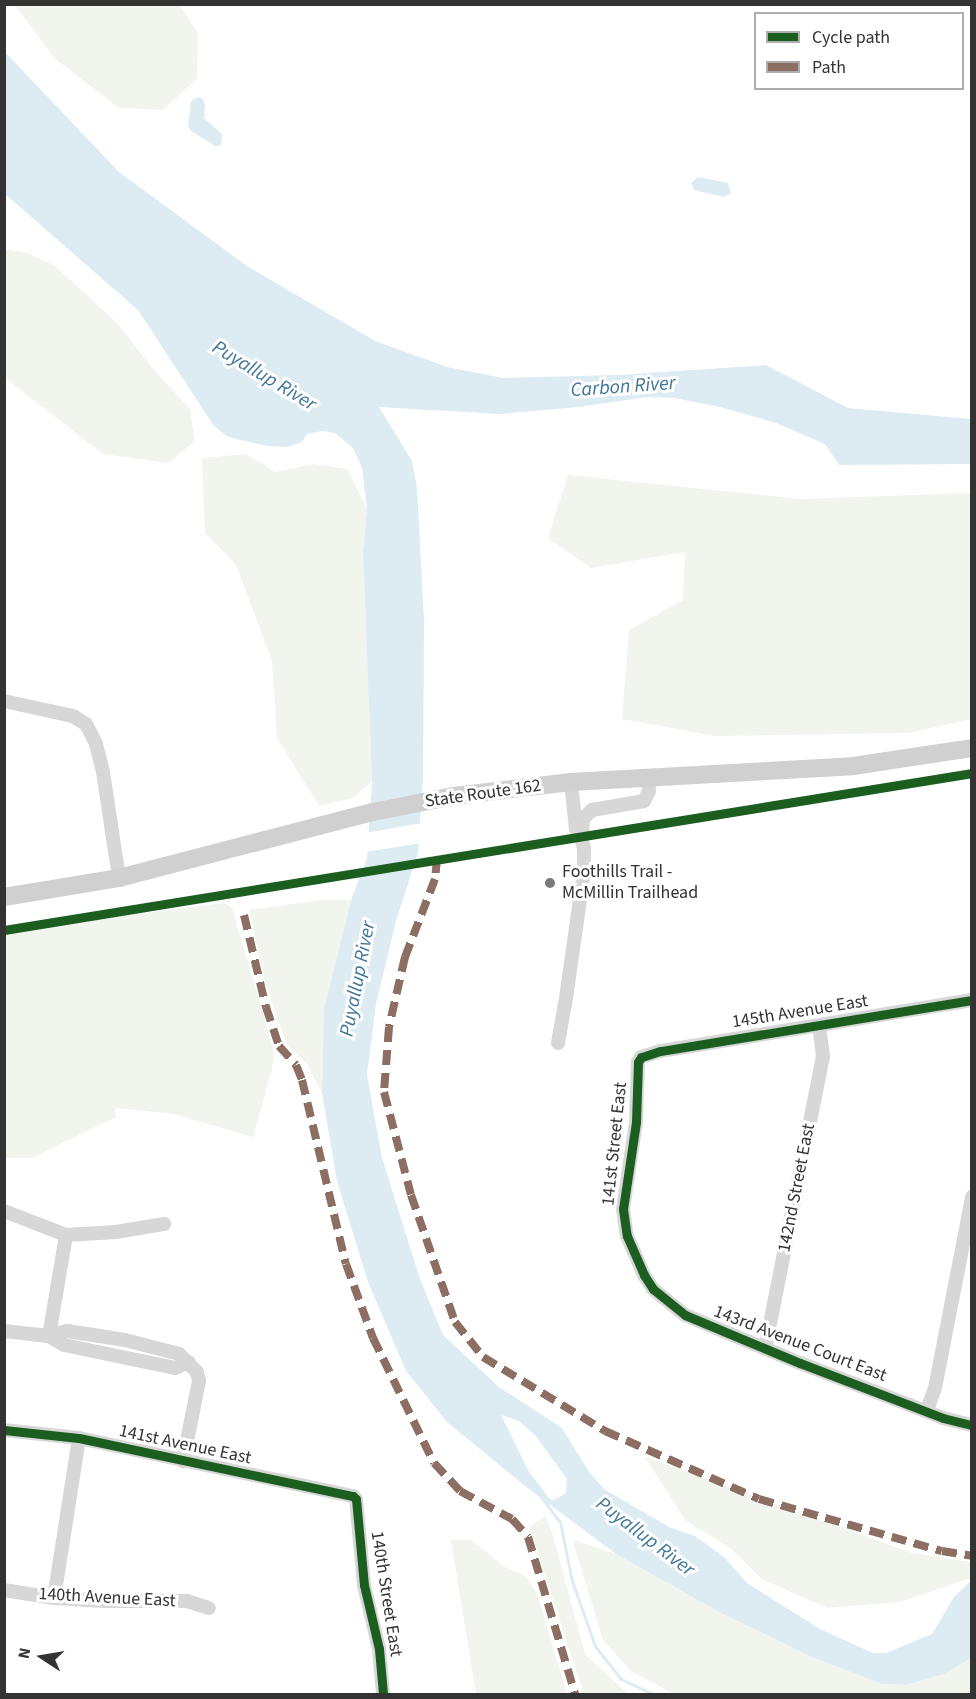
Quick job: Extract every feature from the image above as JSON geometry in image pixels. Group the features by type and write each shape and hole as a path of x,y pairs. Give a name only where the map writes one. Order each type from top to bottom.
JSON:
{"main road":[{"name":"State Route 162","path":"4,897 119,878 373,812 453,796 571,782 853,766 972,748"}],"street":[{"path":"4,701 73,716 86,724 96,744 103,772 119,878"},
{"path":"558,1043 582,888 583,819 592,810 644,801 649,792 648,777"},
{"path":"571,782 576,829 581,836"},
{"name":"145th Avenue East","path":"638,1062 641,1057 660,1051 972,1000"},
{"name":"142nd Street East","path":"765,1349 823,1057 819,1026"},
{"name":"141st Street East","path":"637,1263 627,1236 623,1209 636,1122 638,1062"},
{"path":"927,1410 934,1388 972,1197"},
{"path":"4,1211 66,1235 116,1232 164,1224"},
{"path":"49,1336 66,1235"},
{"name":"143rd Avenue Court East","path":"637,1263 653,1289 685,1315 765,1349 950,1420 972,1425"},
{"path":"4,1331 49,1336 64,1345 175,1368 189,1362 198,1375 199,1389 183,1461"},
{"name":"141st Avenue East","path":"4,1430 78,1438 303,1486 344,1492 356,1499"},
{"path":"54,1598 78,1438"},
{"name":"140th Street East","path":"356,1499 361,1566 379,1648 383,1695"},
{"name":"140th Avenue East","path":"4,1590 54,1598 104,1601 187,1601 209,1608"}],"shaded area":[{"path":"15,5 180,5 198,33 197,79 163,110 119,108 54,58"},
{"path":"4,249 28,253 55,266 117,323 154,370 190,409 195,441 168,463 103,454 5,378"},
{"path":"246,454 275,472 314,464 347,469 367,509 363,551 372,782 353,798 319,806 277,738 272,661 236,565 205,533 202,458"},
{"path":"568,475 800,499 971,493 971,719 909,733 716,736 622,719 629,630 683,600 685,552 591,568 548,538"},
{"path":"321,900 351,900 324,1009 322,1093 307,1064 289,1047 282,1031 265,982 249,910"},
{"path":"225,903 232,908 274,1051 272,1069 253,1137 174,1114 115,1108 116,1117 32,1158 5,1158 5,930"},
{"path":"645,1457 912,1553 971,1562 971,1578 900,1602 827,1608 762,1579 730,1548 685,1520"},
{"path":"545,1516 552,1532 585,1654 628,1694 584,1694 529,1527"},
{"path":"451,1540 471,1540 505,1567 527,1577 538,1596 567,1694 476,1694"},
{"path":"575,1540 616,1554 721,1613 812,1657 882,1684 906,1685 944,1674 971,1658 971,1694 674,1694 631,1671 603,1640 574,1545"}],"water":[{"path":"4,51 119,172 247,266 375,341 447,367 503,378 618,375 766,365 848,408 971,419 971,464 839,465 825,444 776,423 720,407 674,398 647,397 579,407 501,414 379,407 412,461 417,488 424,620 423,778 418,852 396,921 376,1004 367,1074 382,1158 420,1279 443,1335 499,1387 562,1428 589,1472 604,1489 669,1527 695,1536 724,1557 747,1583 820,1629 873,1653 886,1653 932,1634 954,1597 971,1581 971,1658 944,1674 906,1685 882,1684 812,1657 721,1613 616,1554 525,1486 447,1422 406,1371 368,1282 337,1181 322,1093 324,1009 351,900 367,858 372,782 363,551 367,509 362,468 353,448 335,433 322,431 307,434 302,442 288,447 267,446 228,437 214,426 138,310 5,194","holes":["501,1415 519,1421 535,1435 567,1479 566,1493 554,1500 550,1499 529,1472"]},
{"path":"198,97 203,99 205,105 204,118 222,134 221,145 215,146 191,131 188,126 191,101"},
{"path":"698,177 728,183 731,193 724,197 694,190 691,183"}],"pier":[{"path":"422,823 421,843 365,852 366,833"}],"waterway":[{"path":"541,1497 560,1522 572,1581 595,1646 621,1679 653,1694"}],"marked path":[{"path":"437,858 435,879 405,957 389,1027 384,1092 411,1195 455,1322 483,1357 605,1431 759,1499 942,1551 972,1556"},
{"path":"244,915 266,1007 279,1046 296,1065 302,1080 346,1264 373,1338 434,1463 460,1491 512,1519 528,1537 575,1694"}],"cycle path":[{"path":"4,930 972,773"},
{"path":"972,1000 660,1051 641,1057 638,1062 636,1122 623,1209 627,1236 644,1275 653,1289 685,1315 800,1363 943,1418 972,1425"},
{"path":"4,1430 79,1438 353,1496 356,1499 364,1585 379,1649 383,1694"}],"place":[{"name":"Foothills Trail - McMillin Trailhead","path":"550,883"}],"water label":[{"name":"Puyallup River","path":"264,376"},
{"name":"Carbon River","path":"623,387"},
{"name":"Puyallup River","path":"358,979"},
{"name":"Puyallup River","path":"645,1537"}]}
